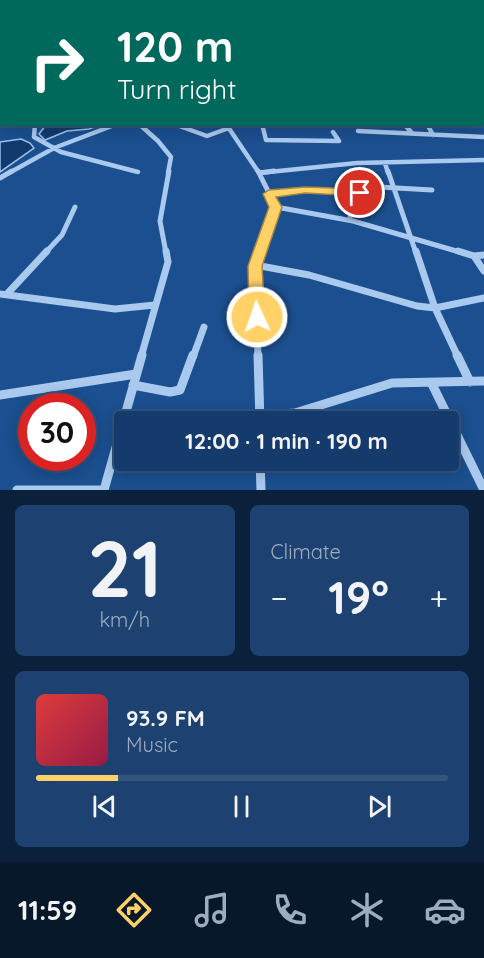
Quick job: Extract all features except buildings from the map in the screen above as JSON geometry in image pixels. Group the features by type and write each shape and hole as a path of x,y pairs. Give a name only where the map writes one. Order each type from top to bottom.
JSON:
{"street":[{"path":"34,126 34,137 61,152 138,172"},
{"path":"0,178 54,148 112,126"},
{"path":"125,411 168,262 160,221 171,157 141,126"},
{"path":"180,126 207,136 227,126 259,173 276,207 255,266 260,411"},
{"path":"262,126 266,140 339,141 333,132"},
{"path":"406,126 412,133"},
{"path":"428,126 433,135"},
{"path":"358,131 484,137"},
{"path":"259,173 320,166 484,160"},
{"path":"385,163 435,308 470,382"},
{"path":"269,194 305,190 360,193 361,186 432,190"},
{"path":"350,220 352,192"},
{"path":"3,294 62,235 75,207"},
{"path":"276,207 350,220 474,256 484,255"},
{"path":"474,256 484,271"},
{"path":"255,266 286,270 407,303 435,308 484,298"},
{"path":"3,294 115,309 155,305"},
{"path":"133,386 170,392 180,390 204,327"},
{"path":"0,395 136,374"},
{"path":"301,411 392,383 432,384 484,381"},
{"path":"432,384 484,490"},
{"path":"17,490 104,490 114,452"},
{"path":"260,471 261,490"}],"water":[{"path":"45,126 97,126 67,131 45,140 39,134"},
{"path":"21,139 30,143 34,148 0,172 0,142"}],"route":[{"path":"257,317 255,266 276,207 269,194 305,190 360,193"}]}
